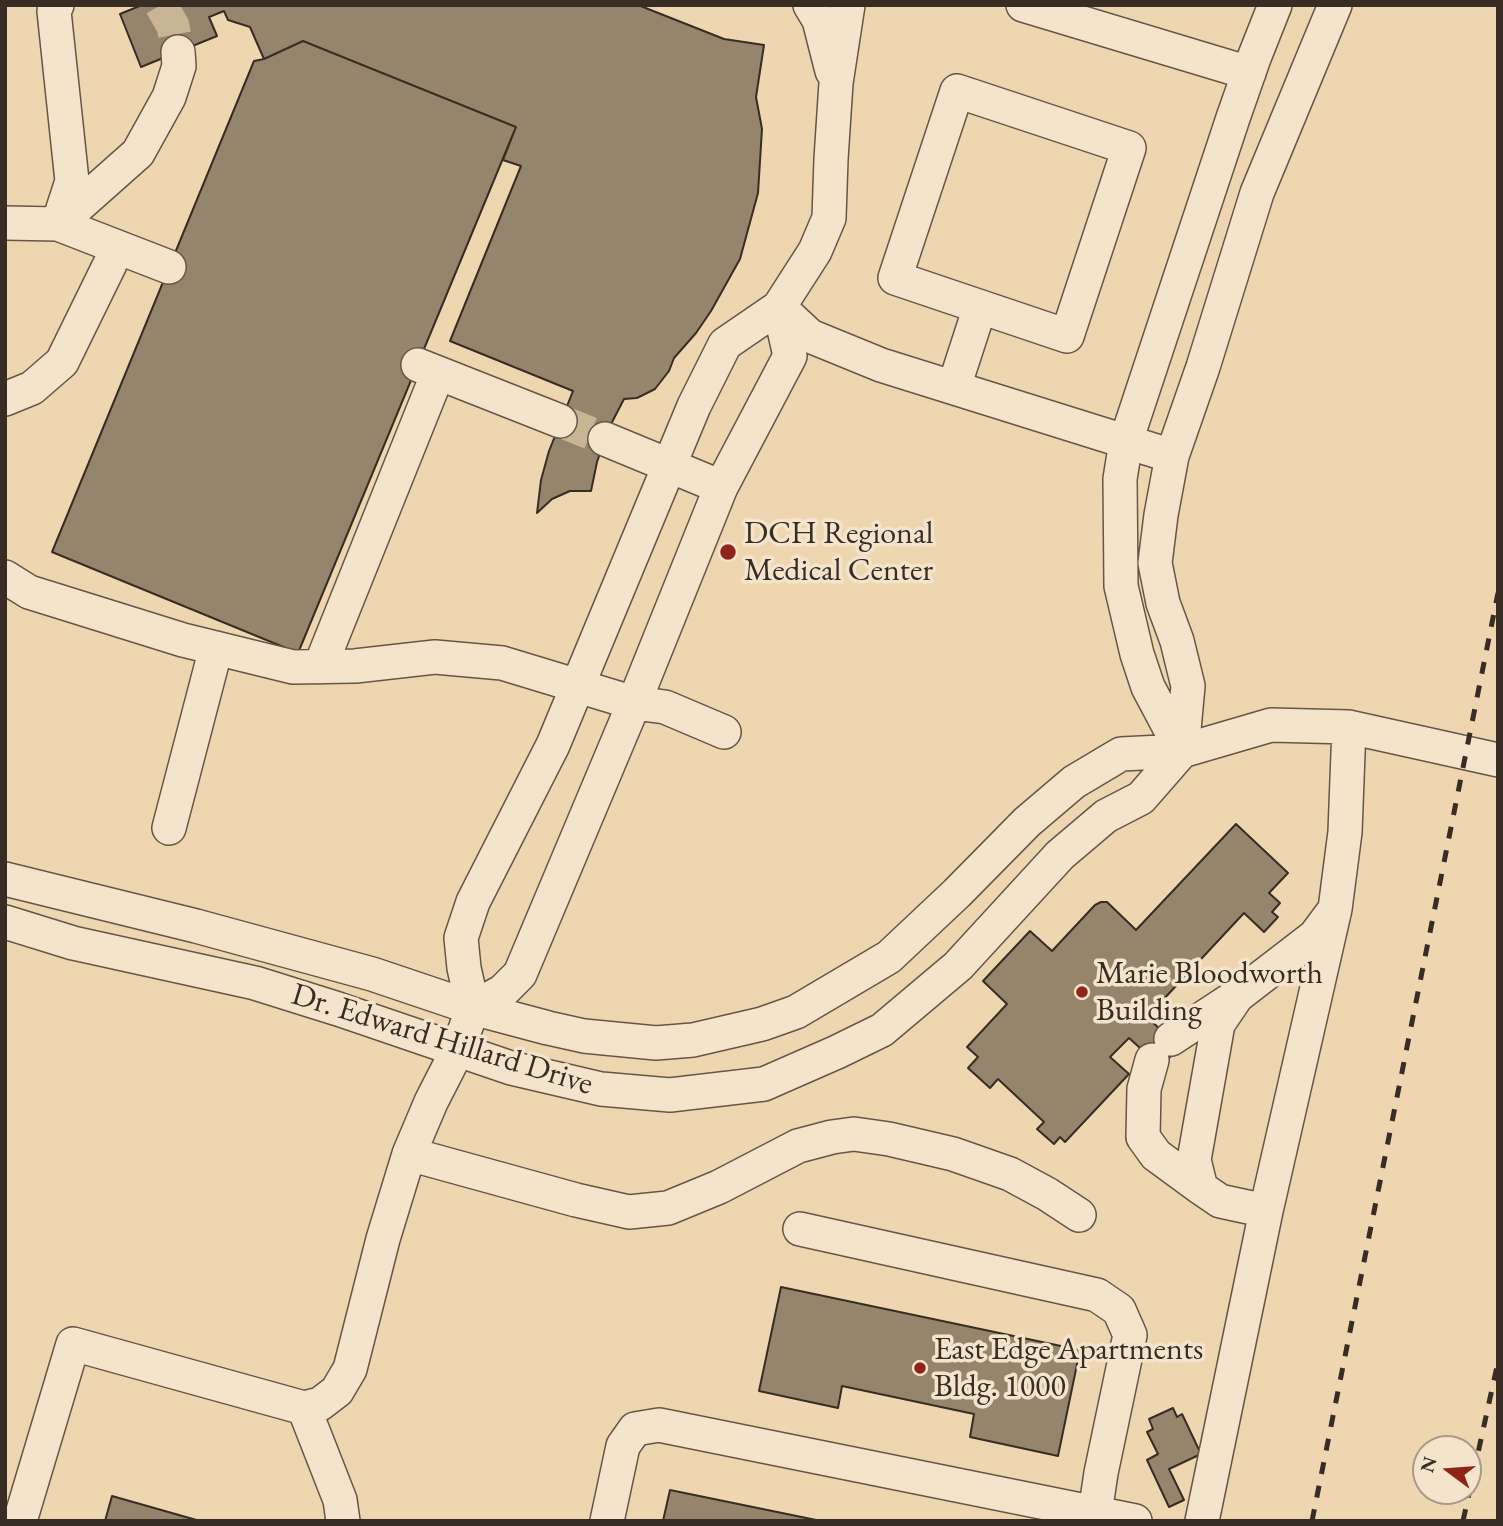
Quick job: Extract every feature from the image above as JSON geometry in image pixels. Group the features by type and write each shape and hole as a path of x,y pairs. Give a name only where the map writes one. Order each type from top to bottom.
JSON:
{"street":[{"path":"57,5 54,11 72,181 58,224"},
{"path":"810,5 819,20 836,83"},
{"path":"20,1521 73,1344 304,1408 320,1404 337,1391 350,1369 383,1239 409,1154 457,1051 473,1008 464,968 461,938 473,902 553,744 694,406 725,344 779,307 815,251 830,218 836,83 848,5"},
{"path":"1023,5 1249,73"},
{"path":"1182,751 1148,687 1137,654 1121,586 1120,479 1126,441 1249,73 1275,5"},
{"path":"1182,751 1188,686 1177,641 1163,603 1155,563 1172,456 1207,356 1257,193 1335,5"},
{"path":"58,224 138,153 169,97 179,66 178,52"},
{"path":"957,91 1129,148 1067,336 980,307 895,278 957,91"},
{"path":"5,223 58,224 169,267"},
{"path":"1192,243 1226,253 1231,277"},
{"path":"5,399 32,388 62,362 110,264"},
{"path":"779,307 810,336 881,365 1172,456"},
{"path":"473,1008 503,991 520,974 721,487 790,356 779,307"},
{"path":"954,387 980,307"},
{"path":"320,667 428,369 560,421"},
{"path":"605,439 721,487"},
{"path":"5,577 29,592 183,640 293,667 355,666 435,657 502,663 634,703 664,708 724,732"},
{"path":"169,828 216,648"},
{"name":"Dr. Edward Hillard Drive","path":"5,880 196,926 372,974 473,1008 548,1028 584,1036 656,1043 693,1040 762,1024 796,1012 889,957 957,894 1027,822 1074,782 1121,754 1182,751 1271,725 1349,727 1498,760"},
{"path":"1202,1521 1266,1211 1335,909 1345,832 1349,727"},
{"name":"Dr. Edward Hillard Drive","path":"5,922 73,943 255,983 511,1068 601,1089 670,1094 764,1084 882,1030 958,966 1060,855 1106,816 1141,798 1182,751"},
{"path":"1266,1211 1220,1201 1156,1155 1143,1137 1144,1089 1162,1050 1315,936 1335,909"},
{"path":"1201,1188 1194,1160 1218,1024 1237,996"},
{"path":"409,1154 629,1212 668,1208 798,1146 855,1134 953,1154 1010,1174 1079,1215"},
{"path":"800,1229 1097,1295 1119,1310 1130,1335 1095,1513"},
{"path":"304,1408 340,1500 343,1521"},
{"path":"607,1521 623,1446 635,1429 659,1425 1135,1521"}],"building":[{"path":"142,5 638,5 724,39 764,45 756,97 762,129 758,193 740,259 711,311 674,358 669,371 655,389 637,398 624,399 608,430 591,491 570,491 552,499 537,513 541,480 549,451 573,391 450,341 521,166 503,160 516,127 303,41 264,59 250,27 228,20 224,11 209,17 217,36 141,67 120,14"},
{"path":"303,41 516,127 298,653 52,552 254,61"},
{"name":"Marie Bloodworth Building","path":"1236,824 1288,873 1269,893 1280,903 1272,912 1278,917 1264,932 1244,913 1147,1017 1179,1047 1161,1067 1129,1038 1110,1057 1129,1074 1065,1142 1060,1137 1054,1144 1037,1129 1044,1122 998,1079 990,1088 968,1068 978,1057 967,1047 1007,1004 983,981 1030,931 1052,951 1095,905 1101,902 1107,902 1136,930"},
{"name":"East Edge Apartments Bldg. 1000","path":"781,1287 1080,1350 1058,1456 970,1437 974,1414 842,1386 838,1408 759,1391"},
{"path":"1173,1408 1177,1417 1182,1414 1201,1454 1169,1469 1184,1500 1169,1507 1147,1460 1158,1454 1147,1432 1153,1429 1149,1419"},
{"path":"670,1490 821,1521 663,1521"},
{"path":"112,1496 200,1521 105,1521"}],"tunnel":[{"path":"161,5 173,26 178,52"},
{"path":"560,421 605,439"}],"railway":[{"path":"1312,1521 1498,593"},
{"path":"1463,1521 1498,1362"}],"place":[{"name":"DCH Regional Medical Center","path":"728,552"},
{"name":"Marie Bloodworth Building","path":"1082,992"},
{"name":"East Edge Apartments Bldg. 1000","path":"920,1368"}]}
